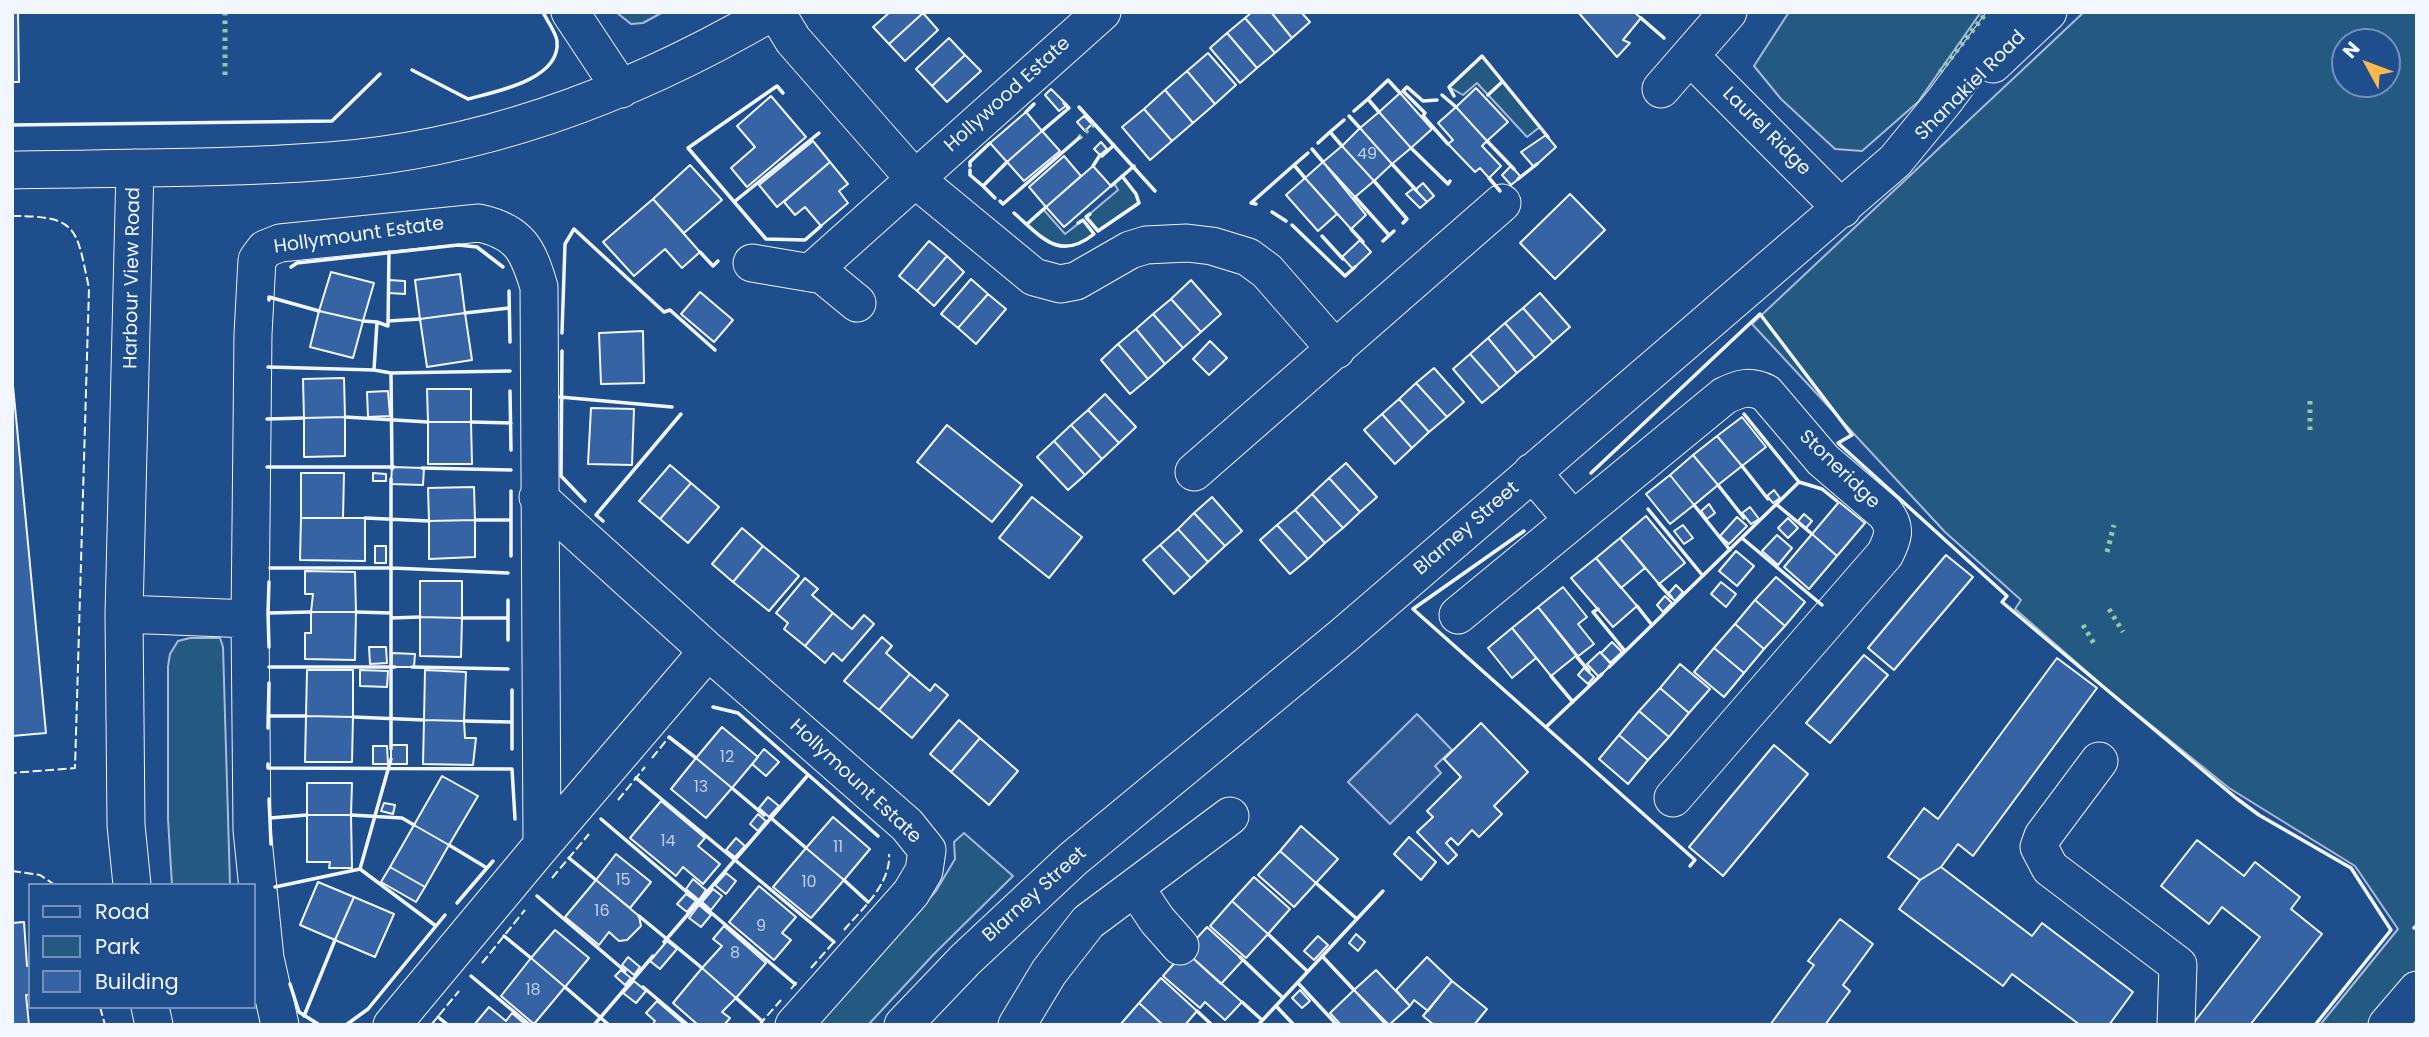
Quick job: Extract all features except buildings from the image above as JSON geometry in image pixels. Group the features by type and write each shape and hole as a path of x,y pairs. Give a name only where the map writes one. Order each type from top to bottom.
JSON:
{"street":[{"path":"570,12 621,89"},
{"path":"774,12 793,40 914,178 1034,277 1045,282 1076,281 1130,250 1146,245 1187,243 1212,246 1248,257 1267,271 1335,350"},
{"name":"Harbour View Road","path":"132,883 126,825 124,614 135,168 331,160 411,149 529,122 621,89 699,53 774,12"},
{"name":"Hollywood Estate","path":"810,273 1102,12"},
{"path":"1661,89 1728,12"},
{"name":"Blarney Street","path":"903,1025 965,960 1073,859 1343,636 1895,161 1945,100 2010,12"},
{"name":"Shanakiel Road","path":"1895,161 2048,12"},
{"name":"Laurel Ridge","path":"1690,56 1842,209"},
{"path":"12,170 135,168"},
{"path":"1194,472 1502,203"},
{"name":"Hollymount Estate","path":"280,1025 265,958 254,862 250,619 254,286 257,261 265,248 280,243 468,223 496,227 521,244 530,255 539,287 538,497 542,845"},
{"path":"752,263 823,275 857,303"},
{"name":"Stoneridge","path":"1458,615 1724,396 1739,388 1754,387 1766,393 1823,460 1892,523 1893,539 1885,554 1673,797"},
{"path":"1532,472 1573,520"},
{"name":"Hollymount Estate","path":"538,497 708,651 907,825 927,850 924,871 911,894 794,1025"},
{"path":"124,614 250,619"},
{"path":"392,1025 708,651"},
{"path":"2099,761 2043,836 2039,847 2050,869 2178,965 2176,1025"},
{"path":"1017,1025 1034,993 1088,922 1230,816"},
{"path":"1135,887 1157,920 1180,946"},
{"path":"2388,1025 2417,990"}],"green space":[{"path":"616,12 663,12 643,23 631,24"},
{"path":"1789,12 1981,12 1918,102 1862,151 1835,149 1781,99 1754,66"},
{"path":"2084,12 2417,12 2417,1025 2320,1025 2398,929 2355,866 2229,788 2110,692 2015,609 2021,600 1945,532 1752,324"},
{"path":"1482,56 1540,127 1527,137 1477,83 1463,95 1449,87"},
{"path":"1122,176 1136,194 1139,203 1098,231 1086,217 1118,190 1114,183"},
{"path":"1043,209 1065,234 1083,220 1094,234 1067,246 1051,242 1027,224"},
{"path":"190,638 220,638 223,647 230,883 172,883 168,819 168,666 170,654 178,641"},
{"path":"964,833 1013,876 934,954 868,1025 816,1025 936,891 955,859 954,842"}],"shaded area":[{"path":"1417,714 1452,750 1435,766 1441,773 1390,824 1348,782"}],"hedge":[{"path":"225,12 225,78"},
{"path":"1940,72 1987,12"},
{"path":"1079,138 1095,123"},
{"path":"2310,401 2310,430"},
{"path":"2107,552 2114,525"},
{"path":"2109,609 2123,632"},
{"path":"2083,625 2096,647"}],"fence":[{"path":"12,216 50,219 71,230 81,251 89,288 75,768 12,773"},
{"path":"652,758 669,737"},
{"path":"618,800 645,767"},
{"path":"552,878 589,834"},
{"path":"844,930 880,886 885,876 889,854"},
{"path":"12,871 40,875 52,883"},
{"path":"482,963 525,910"},
{"path":"811,968 834,942"},
{"path":"791,989 799,979"},
{"path":"431,1025 459,991"},
{"path":"759,1025 781,1000"},
{"path":"101,1009 105,1025"}],"wall":[{"path":"412,70 468,99 524,82 548,66 555,54 557,41 543,12"},
{"path":"1641,18 1664,38"},
{"path":"1454,96 1449,87 1482,56 1548,137"},
{"path":"12,125 332,121 380,74"},
{"path":"1379,112 1368,99 1388,80 1400,93"},
{"path":"1488,95 1502,82"},
{"path":"783,93 777,86 688,148 766,239 805,240 821,226"},
{"path":"1437,100 1423,101 1407,87 1403,91 1425,113 1423,116 1448,144"},
{"path":"1442,95 1456,107"},
{"path":"1354,111 1368,99"},
{"path":"1042,131 1069,108 1064,103"},
{"path":"1026,112 1034,104"},
{"path":"1079,107 1155,191"},
{"path":"1349,116 1360,128"},
{"path":"1342,146 1330,132 1344,120"},
{"path":"1318,143 1330,132"},
{"path":"734,202 819,133"},
{"path":"1000,201 1003,204 1079,138"},
{"path":"1487,141 1514,169"},
{"path":"970,166 970,162 990,143"},
{"path":"1102,156 1114,145"},
{"path":"1411,148 1448,184 1450,181"},
{"path":"1312,149 1323,162"},
{"path":"1305,178 1294,165 1308,153"},
{"path":"1093,166 1100,155"},
{"path":"970,170 970,175 983,186 1007,162"},
{"path":"1392,164 1416,190"},
{"path":"1518,179 1537,164"},
{"path":"1256,204 1251,203 1294,165"},
{"path":"1111,186 1134,166"},
{"path":"1090,214 1086,217 1098,231 1139,203 1136,194 1122,176"},
{"path":"1489,178 1500,191"},
{"path":"1374,181 1407,219 1403,223"},
{"path":"983,186 995,198"},
{"path":"1355,197 1389,235"},
{"path":"1027,224 1046,207"},
{"path":"1272,212 1286,221"},
{"path":"1014,213 1042,238 1060,246 1071,246 1094,234 1083,220 1078,223"},
{"path":"1292,225 1345,276 1355,267"},
{"path":"562,333 565,244 574,229 664,312 670,310 715,350"},
{"path":"1351,229 1363,242"},
{"path":"1383,241 1394,231"},
{"path":"1322,236 1343,259"},
{"path":"291,267 297,263 458,245 477,247 503,267"},
{"path":"389,252 388,326 377,322 374,370 391,373 392,469"},
{"path":"700,252 713,266 718,261"},
{"path":"509,291 510,342"},
{"path":"269,300 269,297 319,311"},
{"path":"465,313 509,308"},
{"path":"1591,473 1760,314 1852,435 1838,443 2007,596 2002,602 2236,798 2259,815 2351,868 2391,930 2315,1025"},
{"path":"388,321 420,319"},
{"path":"363,321 377,322"},
{"path":"562,351 561,476 585,501"},
{"path":"268,367 374,370"},
{"path":"391,373 510,371"},
{"path":"510,391 511,450"},
{"path":"560,397 672,407"},
{"path":"603,521 596,515 681,414"},
{"path":"1744,414 1799,482"},
{"path":"345,417 428,422"},
{"path":"267,419 304,418"},
{"path":"471,422 511,423"},
{"path":"1742,466 1768,499"},
{"path":"267,467 394,467"},
{"path":"422,468 511,470"},
{"path":"391,479 391,749"},
{"path":"1609,667 1799,482 1822,489 1837,501"},
{"path":"1718,485 1744,518"},
{"path":"511,491 511,556"},
{"path":"1776,504 1812,534"},
{"path":"1694,505 1730,550"},
{"path":"1648,509 1703,576"},
{"path":"365,518 429,521"},
{"path":"475,520 511,520"},
{"path":"1524,531 1413,609 1695,860 1690,866"},
{"path":"1742,538 1822,605"},
{"path":"270,568 392,568 508,573"},
{"path":"268,613 269,582"},
{"path":"1659,584 1671,597"},
{"path":"508,600 508,640"},
{"path":"1637,606 1652,625"},
{"path":"1598,609 1593,612 1625,651"},
{"path":"269,647 268,613 311,612"},
{"path":"356,612 391,613"},
{"path":"391,618 420,617"},
{"path":"462,618 508,618"},
{"path":"1577,657 1589,671"},
{"path":"269,667 395,667"},
{"path":"412,667 508,669"},
{"path":"1546,727 1602,674"},
{"path":"1551,676 1573,702"},
{"path":"268,728 269,683"},
{"path":"512,690 512,749"},
{"path":"713,707 738,713 878,836"},
{"path":"268,716 306,716"},
{"path":"353,717 424,720"},
{"path":"464,721 511,722"},
{"path":"669,737 696,758"},
{"path":"391,759 360,869 436,926"},
{"path":"268,764 268,768 512,769 515,819"},
{"path":"664,942 808,775"},
{"path":"636,778 834,942"},
{"path":"732,788 764,815"},
{"path":"269,799 271,844"},
{"path":"270,818 307,815"},
{"path":"351,815 402,818 414,825"},
{"path":"771,818 806,848"},
{"path":"601,819 795,984"},
{"path":"449,845 487,868"},
{"path":"569,858 596,880"},
{"path":"457,903 493,861"},
{"path":"275,887 360,869"},
{"path":"844,880 868,902"},
{"path":"1316,883 1357,919"},
{"path":"1258,1025 1383,891"},
{"path":"537,896 625,971"},
{"path":"346,1025 368,1009 445,915"},
{"path":"639,916 702,968"},
{"path":"2414,928 2417,925"},
{"path":"1268,934 1307,971"},
{"path":"504,936 531,958"},
{"path":"304,1016 335,940"},
{"path":"594,1025 653,956"},
{"path":"1322,956 1354,990"},
{"path":"1240,957 1283,998"},
{"path":"471,976 530,1025"},
{"path":"1298,983 1337,1025"},
{"path":"290,984 299,1012 318,1024"},
{"path":"565,987 609,1025"},
{"path":"643,987 688,1025"},
{"path":"736,998 762,1021"},
{"path":"1242,1002 1262,1020"},
{"path":"1276,1006 1294,1025"},
{"path":"1197,1011 1212,1025"},
{"path":"438,1017 448,1025"}]}
